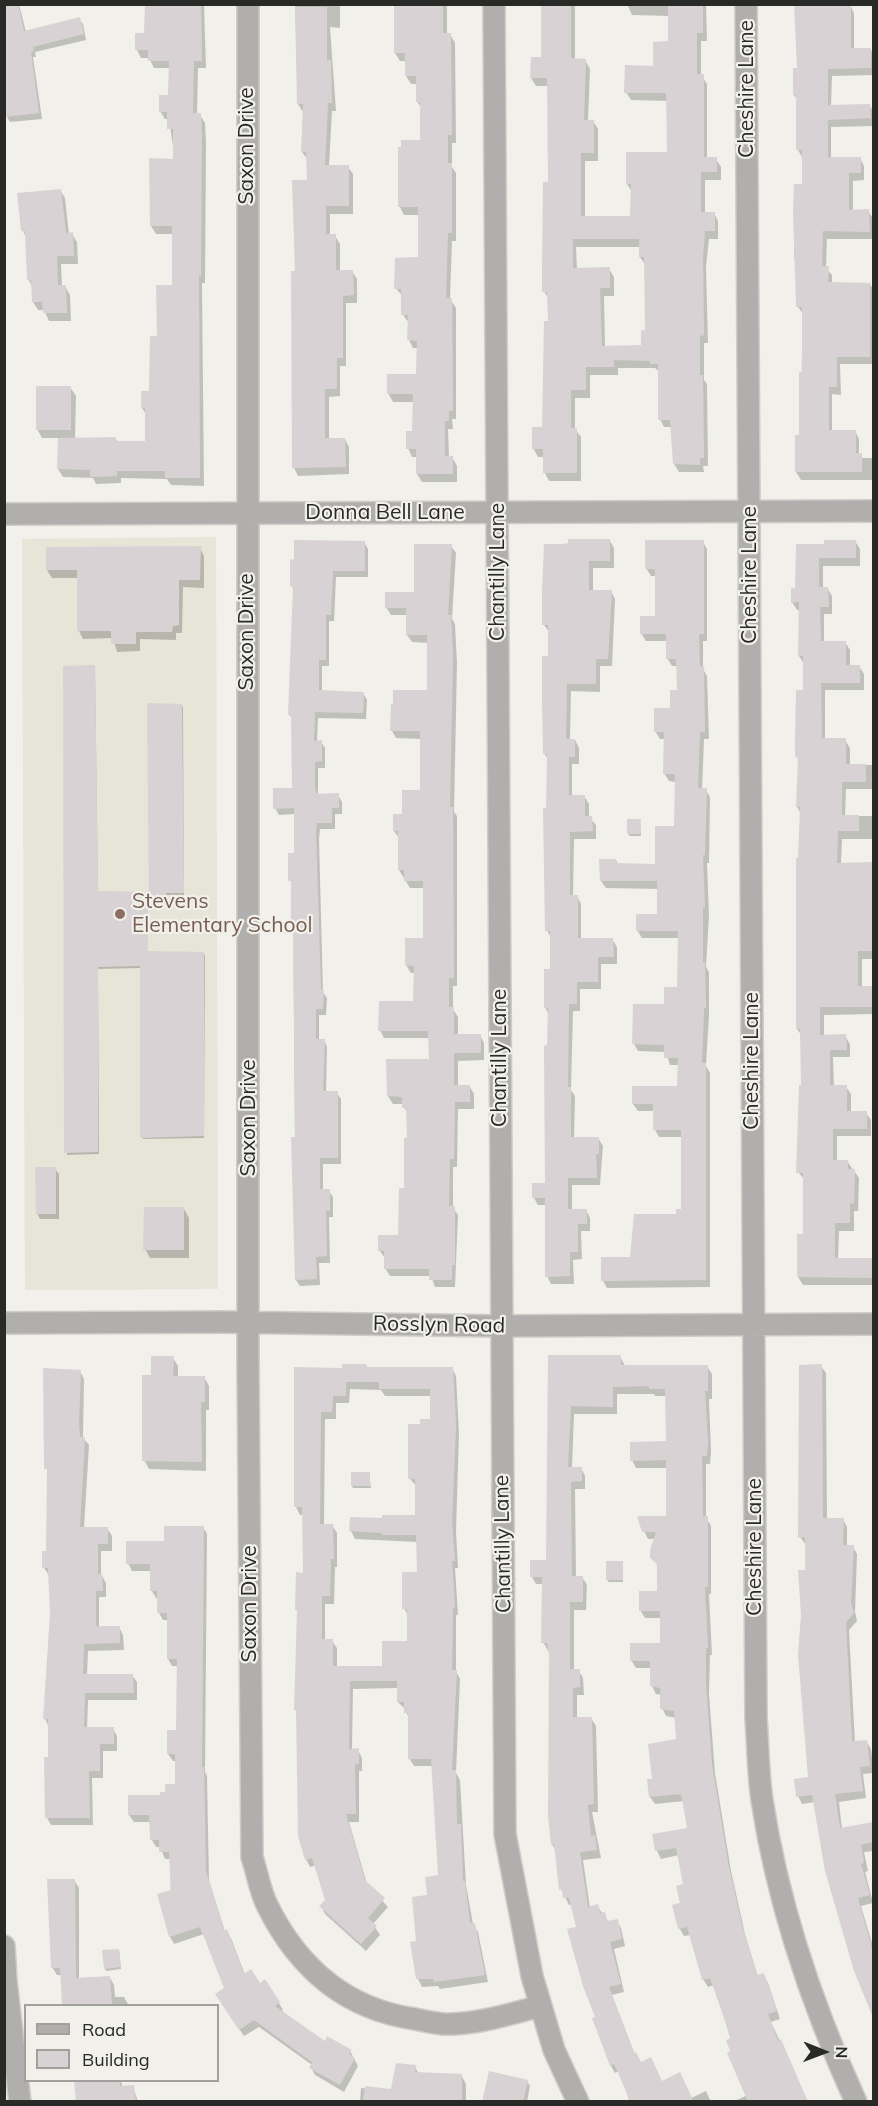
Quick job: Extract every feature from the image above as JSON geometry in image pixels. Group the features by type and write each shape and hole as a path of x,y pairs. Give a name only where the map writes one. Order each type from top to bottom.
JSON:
{"street":[{"name":"Saxon Drive","path":"248,4 246,513 252,1857 266,1903 287,1940 318,1978 356,2002 393,2016 449,2024 503,2017 540,2006"},
{"name":"Chantilly Lane","path":"494,4 505,1834 540,2006 554,2050 578,2102"},
{"name":"Cheshire Lane","path":"746,4 756,1718 762,1798 776,1877 792,1937 813,2001 856,2102"},
{"name":"Donna Bell Lane","path":"4,514 873,511"},
{"name":"Rosslyn Road","path":"4,1323 250,1322 501,1326 873,1324"},
{"path":"4,1946 20,2102"}],"shaded area":[{"name":"Stevens Elementary School","path":"216,537 218,1289 25,1290 22,539"}],"building":[{"path":"4,4 18,4 24,31 80,17 84,34 33,47 34,51 31,52 39,113 4,117"},
{"path":"145,4 201,4 202,61 194,61 193,113 201,113 202,134 201,276 199,276 200,478 165,478 165,471 117,471 117,476 90,477 90,470 57,469 58,438 116,437 116,441 145,441 145,408 141,408 141,391 149,391 150,336 157,336 156,285 172,285 172,226 150,226 149,158 173,159 173,129 167,129 167,112 159,112 159,95 168,95 169,61 148,61 148,50 135,50 135,33 144,33"},
{"path":"668,4 703,6 703,33 697,33 697,74 704,74 704,157 717,157 717,172 701,172 701,212 715,212 715,231 705,231 703,258 704,335 700,336 700,375 703,375 704,458 700,458 700,465 673,464 670,420 658,420 658,364 650,364 650,361 614,360 614,367 586,367 586,390 571,390 571,428 577,428 577,473 543,473 543,449 532,449 532,427 542,427 544,321 548,321 547,292 542,292 543,182 548,182 547,78 530,78 531,57 541,57 541,6 571,5 571,58 586,59 584,120 594,120 594,153 581,153 581,216 630,216 631,184 626,184 626,152 667,152 666,93 624,93 625,65 653,66 653,42 668,41","holes":["573,239 639,239 639,257 644,257 645,330 641,330 641,345 602,346 600,288 610,288 610,267 573,268"]},
{"path":"794,4 851,4 851,48 871,48 871,68 828,69 828,105 870,104 871,118 828,120 828,157 861,157 861,173 849,173 849,210 869,209 870,232 823,231 822,266 829,266 828,282 870,283 870,357 837,357 837,387 829,387 829,430 856,430 856,453 862,453 862,472 795,472 795,435 799,435 799,372 802,372 802,307 796,307 793,212 794,184 802,184 802,150 796,150 796,95 793,95 793,68 797,68"},
{"path":"394,5 443,6 443,33 451,33 452,135 448,135 448,163 452,163 452,233 448,233 446,298 452,298 453,411 449,411 449,421 445,421 445,456 453,456 453,474 416,474 416,449 406,449 406,431 412,431 413,394 387,394 387,374 416,374 417,341 407,340 408,315 401,315 401,289 394,289 395,258 418,257 418,207 398,207 398,147 401,147 401,140 420,140 420,102 416,102 416,76 405,76 405,53 394,53"},
{"path":"295,7 327,7 327,60 331,60 332,103 328,103 325,165 349,165 349,206 326,206 326,234 336,234 336,270 353,270 354,295 343,296 343,358 337,358 337,389 325,389 325,438 345,438 346,467 292,468 291,271 295,271 292,180 307,180 306,152 301,152 303,104 297,104"},
{"path":"61,189 66,233 73,232 74,256 57,256 58,285 66,285 67,313 43,313 42,302 32,302 31,280 27,280 25,231 21,231 17,193"},
{"path":"36,386 71,386 71,430 36,430"},
{"path":"568,539 610,539 610,561 589,561 589,590 612,590 608,659 596,659 596,684 567,684 566,739 575,739 575,757 569,757 569,795 585,795 585,816 592,816 593,831 570,832 570,895 578,895 578,938 613,938 614,957 598,957 598,982 577,982 577,1004 569,1004 568,1087 571,1087 571,1137 599,1137 599,1154 596,1154 597,1178 568,1178 568,1209 587,1209 587,1224 578,1224 578,1252 570,1252 570,1276 545,1277 545,1198 532,1198 532,1183 545,1183 544,1046 547,1045 548,1008 544,1008 544,969 550,969 550,931 545,931 543,808 546,808 547,754 543,754 542,702 542,656 548,656 548,625 542,625 542,590 544,544 568,544"},
{"path":"294,540 365,541 365,571 333,571 331,615 326,615 326,660 319,660 319,690 364,692 363,713 315,712 314,741 322,740 322,761 315,762 315,789 317,794 339,793 339,808 332,808 332,823 317,823 316,831 321,989 324,990 323,1009 316,1009 316,1039 325,1039 323,1091 338,1091 338,1158 320,1158 320,1189 330,1189 330,1211 326,1211 327,1256 316,1257 317,1279 295,1280 291,1137 295,1137 293,929 291,929 291,880 288,881 288,853 294,853 294,808 273,809 273,788 292,788 291,715 288,715 293,586 290,586 290,559 294,560"},
{"path":"645,540 704,540 704,634 699,634 700,666 704,666 705,732 700,732 698,788 707,788 705,855 703,855 705,908 703,908 703,962 705,962 706,1008 704,1008 702,1063 706,1063 706,1280 601,1281 601,1257 630,1257 634,1214 676,1214 676,1209 681,1209 681,1130 653,1130 653,1104 632,1104 632,1086 677,1086 678,1058 664,1058 664,1045 632,1044 633,1004 664,1004 664,987 677,987 678,931 636,931 636,914 657,914 657,881 600,881 599,859 616,859 616,863 655,864 655,826 674,826 675,774 663,774 664,732 654,732 654,708 670,708 670,690 677,690 676,659 666,659 666,634 640,634 640,616 655,616 655,569 645,569"},
{"path":"824,540 856,540 856,558 819,558 819,587 828,587 829,607 820,607 821,641 846,641 846,665 860,665 860,683 821,683 822,738 846,738 846,764 866,764 866,782 842,782 842,815 859,815 859,831 838,831 837,863 873,862 872,951 858,951 858,986 872,986 872,1007 820,1007 820,1035 846,1034 847,1050 830,1050 830,1085 847,1085 847,1111 867,1111 867,1129 833,1129 833,1160 848,1160 848,1169 855,1169 854,1204 850,1203 850,1223 835,1223 835,1258 873,1258 873,1278 797,1277 797,1234 803,1234 803,1173 796,1173 799,1085 801,1085 800,1029 796,1029 796,858 798,858 800,807 796,807 798,758 795,757 795,738 796,690 803,690 803,656 798,656 799,602 791,603 791,588 795,588 796,544 824,544"},
{"path":"414,544 452,544 448,615 451,615 453,654 450,807 453,807 454,978 449,978 449,1007 454,1007 454,1034 481,1034 481,1053 454,1053 454,1085 470,1085 470,1102 455,1102 454,1159 450,1159 449,1206 455,1206 455,1265 452,1265 452,1280 429,1280 429,1269 384,1269 384,1251 378,1251 378,1235 398,1235 399,1188 404,1188 404,1138 407,1138 406,1108 402,1108 402,1097 387,1096 386,1059 429,1059 428,1031 378,1031 379,1001 413,1001 414,966 405,965 405,938 423,938 423,881 404,881 404,870 398,870 398,831 393,831 393,814 402,814 402,790 420,790 420,731 390,731 393,690 427,690 427,635 406,635 406,608 385,608 385,592 414,592"},
{"path":"201,546 200,580 179,580 179,625 173,626 172,632 136,632 136,644 111,644 111,631 77,631 77,570 46,570 46,547"},
{"path":"95,665 98,891 148,892 148,951 204,952 204,1136 140,1138 140,966 98,967 98,1152 64,1153 63,666"},
{"path":"147,703 182,704 184,893 166,893 165,902 149,903"},
{"path":"627,819 641,819 640,834 627,834"},
{"path":"35,1167 56,1167 56,1214 36,1214"},
{"path":"144,1207 184,1207 184,1250 143,1250"},
{"path":"548,1355 621,1355 621,1365 708,1365 708,1391 705,1391 708,1443 707,1456 702,1456 703,1516 708,1516 708,1587 705,1587 708,1648 706,1648 706,1685 712,1764 728,1862 742,1925 757,1975 764,1973 777,2011 768,2014 778,2041 781,2039 808,2102 748,2102 727,2053 730,2051 726,2040 731,2038 710,1978 702,1980 687,1927 678,1929 672,1905 680,1903 676,1886 683,1884 676,1848 655,1851 652,1834 687,1828 681,1794 649,1797 647,1779 652,1779 648,1744 676,1739 674,1711 660,1709 660,1688 650,1686 650,1661 630,1661 630,1643 660,1643 660,1611 639,1611 639,1591 657,1591 657,1564 650,1558 656,1532 642,1532 637,1516 666,1516 666,1460 630,1461 630,1442 666,1441 665,1389 649,1389 649,1386 613,1387 613,1407 571,1406 568,1467 582,1467 582,1481 571,1482 572,1576 583,1576 583,1602 570,1602 570,1669 580,1669 580,1687 573,1688 573,1717 592,1717 594,1804 588,1805 591,1836 595,1835 597,1850 580,1852 588,1907 598,1904 600,1913 605,1912 607,1921 618,1919 622,1939 610,1942 621,1984 609,1987 634,2053 636,2052 641,2062 651,2057 662,2081 680,2072 694,2102 631,2102 614,2064 610,2066 592,2018 595,2017 583,1986 567,1929 576,1927 569,1898 563,1898 562,1889 559,1890 554,1844 551,1844 548,1817 549,1654 547,1643 541,1643 542,1577 530,1577 530,1560 546,1560"},
{"path":"151,1356 174,1356 173,1376 205,1376 205,1402 201,1402 202,1462 142,1461 142,1375 151,1375"},
{"path":"342,1364 367,1364 366,1367 453,1367 456,1425 452,1522 455,1608 453,1608 452,1670 457,1670 452,1770 456,1770 457,1824 461,1824 463,1881 465,1881 470,1923 475,1923 485,1975 434,1982 433,1979 416,1979 410,1942 416,1941 412,1897 427,1895 425,1877 438,1875 431,1759 408,1759 408,1713 404,1713 404,1702 397,1702 397,1681 350,1681 349,1749 359,1748 359,1764 355,1764 356,1814 346,1814 365,1880 385,1898 368,1918 377,1926 361,1944 319,1906 325,1900 312,1858 305,1860 298,1836 296,1710 294,1710 297,1610 295,1610 296,1572 303,1573 302,1507 294,1507 294,1367 342,1368","holes":["346,1382 379,1382 379,1389 430,1389 430,1419 420,1419 420,1424 408,1424 408,1479 415,1479 415,1515 382,1515 382,1518 350,1517 349,1531 382,1533 382,1535 416,1535 417,1572 402,1572 402,1609 407,1609 407,1641 382,1641 382,1666 333,1666 333,1639 322,1639 322,1596 330,1596 331,1559 334,1559 333,1524 320,1524 321,1412 332,1412 333,1396 346,1396"]},
{"path":"822,1364 823,1518 844,1518 843,1545 854,1545 851,1603 854,1613 846,1622 852,1741 867,1740 870,1766 860,1767 863,1791 835,1794 840,1828 873,1822 873,1842 861,1845 864,1863 861,1864 870,1895 858,1898 873,1952 872,2015 854,1971 825,1871 812,1795 796,1797 794,1779 808,1777 798,1655 801,1615 798,1570 805,1570 805,1537 798,1538 799,1365"},
{"path":"43,1368 81,1370 79,1424 80,1437 85,1437 80,1527 108,1527 108,1544 98,1544 98,1574 102,1574 103,1591 96,1591 96,1626 120,1626 120,1643 84,1644 83,1674 133,1674 134,1693 85,1693 84,1727 114,1727 114,1744 100,1744 100,1771 89,1771 90,1818 45,1818 44,1757 48,1757 48,1719 43,1719 50,1614 48,1568 42,1568 42,1551 46,1551 47,1469 44,1469"},
{"path":"351,1472 370,1472 370,1486 351,1486"},
{"path":"164,1526 204,1526 202,1767 204,1767 206,1872 224,1931 227,1929 244,1974 251,1969 260,1983 265,1979 280,2002 275,2006 325,2041 327,2036 352,2050 349,2054 355,2058 340,2085 309,2068 312,2062 254,2020 239,2030 215,1994 224,1988 200,1927 169,1937 157,1894 171,1890 169,1852 159,1852 159,1840 150,1840 149,1815 128,1815 128,1795 160,1795 160,1792 165,1792 165,1784 175,1784 175,1754 167,1754 167,1730 176,1730 177,1659 167,1659 167,1613 157,1613 157,1591 150,1591 150,1564 126,1564 126,1541 164,1541"},
{"path":"606,1561 623,1561 623,1580 606,1580"},
{"path":"47,1879 75,1879 76,1978 110,1976 112,2004 62,2004 60,1968 51,1968"},
{"path":"119,1949 121,1967 104,1969 102,1950"},
{"path":"396,2063 416,2065 415,2072 462,2074 462,2102 363,2102 365,2086 391,2089"},
{"path":"489,2071 528,2080 523,2102 482,2102"},
{"path":"74,2082 120,2082 120,2086 134,2085 136,2102 76,2102"}],"place":[{"name":"Stevens Elementary School","path":"120,914"}]}
